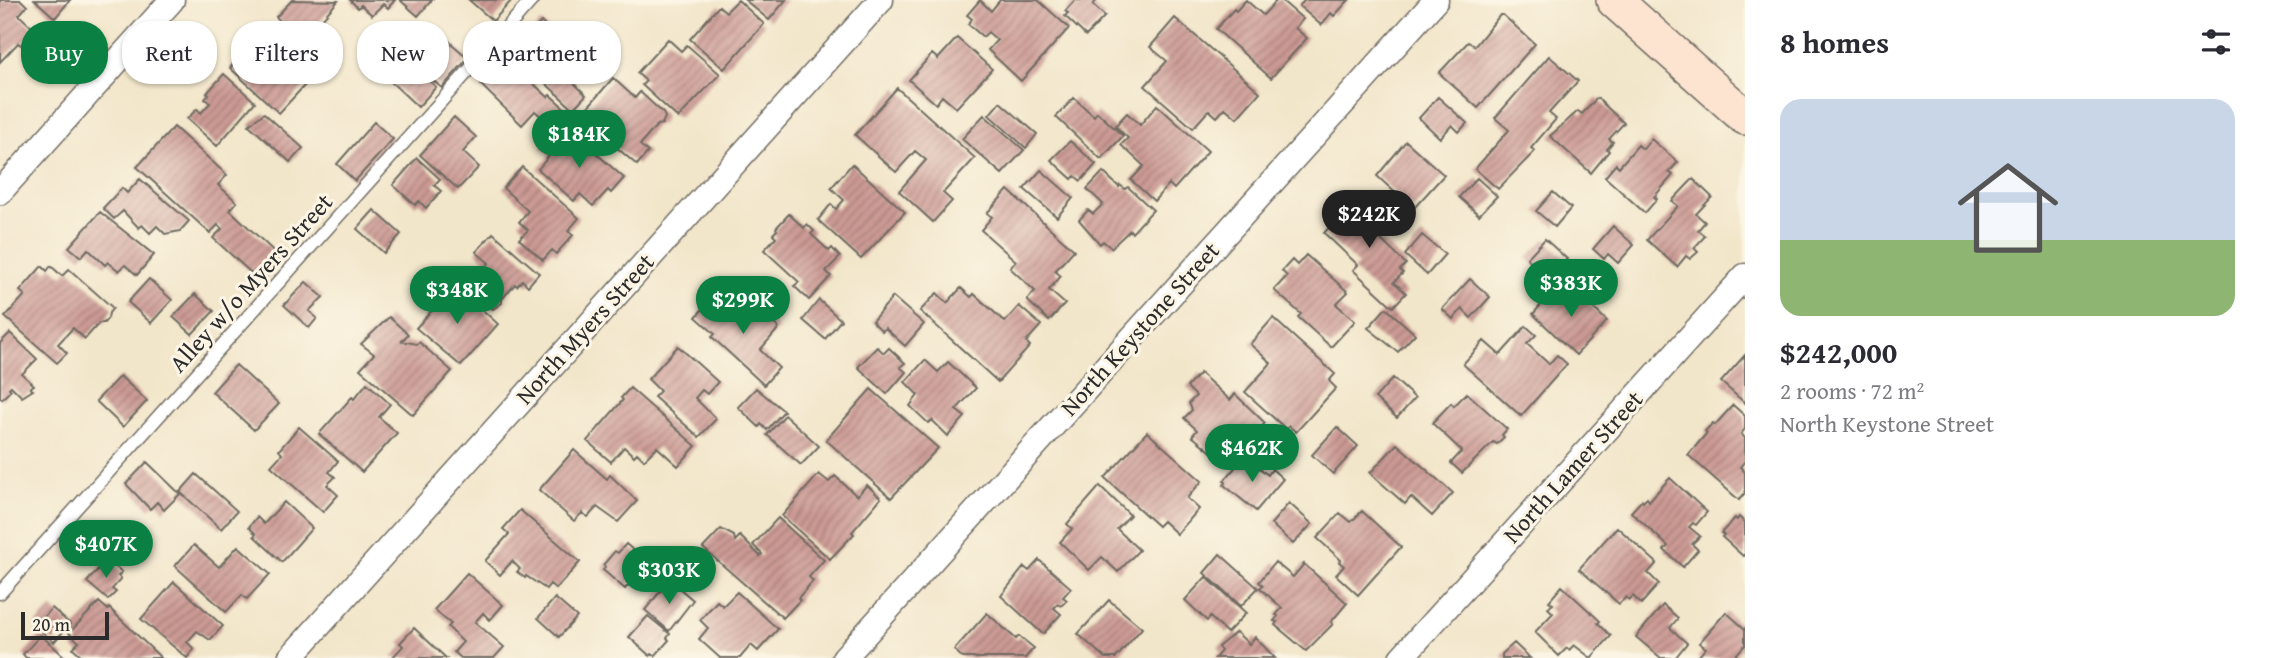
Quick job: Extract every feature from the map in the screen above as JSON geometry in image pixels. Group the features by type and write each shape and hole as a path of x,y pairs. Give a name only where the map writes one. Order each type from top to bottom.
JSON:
{"main road":[{"path":"1614,0 1745,117"}],"street":[{"path":"0,192 172,0"},
{"name":"North Myers Street","path":"290,658 881,0"},
{"name":"North Keystone Street","path":"844,658 1436,0"},
{"name":"North Lamer Street","path":"1401,658 1745,276"}],"lane":[{"name":"Alley w/o Myers Street","path":"0,593 532,0"}],"building":[{"path":"0,0 21,0 27,6 19,15 25,21 21,21 21,45 18,43 0,62"},
{"path":"35,0 70,0 55,18"},
{"path":"292,0 338,1 320,21 280,21 276,17"},
{"path":"350,0 395,0 388,8 383,4 372,15 361,5 358,8"},
{"path":"400,0 432,0 418,16"},
{"path":"469,0 512,0 493,21"},
{"path":"738,0 764,24 724,69 690,39 719,6 726,12"},
{"path":"745,0 786,0 769,20"},
{"path":"980,0 991,11 1000,0 1038,0 1069,28 1021,81 988,50 997,40 988,32 983,37 968,24 972,19 967,15"},
{"path":"1075,0 1097,0 1093,5 1105,16 1086,36 1065,16 1068,13 1065,11"},
{"path":"1246,0 1263,15 1277,0 1281,0 1303,19 1295,28 1307,38 1271,78 1216,29"},
{"path":"1305,0 1349,0 1334,16 1331,13 1321,25 1299,6"},
{"path":"1500,15 1535,44 1478,108 1439,73 1468,42 1475,46"},
{"path":"1175,18 1260,92 1237,118 1225,108 1217,117 1209,110 1193,128 1145,86 1167,61 1150,47"},
{"path":"957,38 992,69 956,108 942,96 936,104 909,80 932,54 938,59"},
{"path":"668,39 681,51 687,45 720,74 678,118 642,85 646,81 637,73"},
{"path":"449,41 463,54 463,64 449,80"},
{"path":"1549,56 1578,81 1549,113 1556,119 1531,148 1535,151 1498,189 1475,169 1509,130 1495,118"},
{"path":"224,74 231,80 231,84 235,84 255,102 217,146 187,119 197,109 201,113 210,103 205,99"},
{"path":"247,84 306,84 279,113"},
{"path":"393,84 433,84 436,87 418,107"},
{"path":"534,84 570,113 555,129 535,111 522,125 481,85"},
{"path":"546,84 575,84 586,95 573,109"},
{"path":"608,84 620,84 635,98 640,92 665,117 662,124 657,125 640,145 648,152 637,165 580,116"},
{"path":"897,88 975,158 943,193 952,201 933,222 899,191 926,160 915,151 896,172 855,135"},
{"path":"1438,97 1467,123 1459,132 1452,125 1440,138 1419,118"},
{"path":"1074,98 1094,116 1097,112 1123,136 1101,159 1056,117"},
{"path":"1597,98 1624,123 1609,139 1613,142 1607,149 1609,151 1591,173 1550,136 1578,111 1582,114"},
{"path":"1000,102 1037,134 1026,148 989,115"},
{"path":"1157,105 1208,151 1174,189 1169,184 1154,201 1131,180 1144,166 1121,145 1128,138 1115,126 1127,113 1140,125"},
{"path":"264,113 303,148 290,162 249,125"},
{"path":"984,115 1024,150 1002,174 962,139"},
{"path":"454,117 476,137 463,152 479,167 458,189 420,155"},
{"path":"374,122 393,139 355,181 337,164"},
{"path":"174,127 227,175 218,185 237,202 230,210 282,259 261,282 213,238 222,229 218,225 210,233 137,167"},
{"path":"553,134 572,148 580,139 624,178 611,193 608,190 593,206 580,194 574,201 538,169 550,155 541,147"},
{"path":"1651,139 1678,162 1669,172 1673,175 1654,197 1657,199 1645,213 1605,177 1616,164 1619,167 1638,145 1643,149"},
{"path":"1070,141 1096,164 1081,181 1075,176 1072,179 1051,160"},
{"path":"1406,141 1444,175 1413,209 1377,176"},
{"path":"417,158 440,179 434,185 441,191 426,208 419,201 415,205 393,185"},
{"path":"852,164 905,212 861,259 818,220 831,204 836,209 844,200 831,188"},
{"path":"522,167 579,218 568,231 573,235 556,254 552,250 543,260 519,239 528,230 519,222 528,211 503,188"},
{"path":"1041,170 1073,198 1057,217 1024,189"},
{"path":"1103,172 1119,187 1128,187 1153,210 1132,233 1130,230 1111,248 1103,241 1100,244 1079,220 1088,210 1093,214 1103,204 1087,189"},
{"path":"1477,178 1497,196 1479,215 1459,197"},
{"path":"140,179 189,221 180,231 165,234 157,226 150,233 142,225 139,228 123,211 114,219 103,208 122,188 127,193"},
{"path":"1693,179 1712,197 1696,214 1705,222 1698,230 1705,236 1694,248 1698,252 1690,259 1686,256 1677,267 1647,240 1678,206 1672,201"},
{"path":"1008,190 1074,250 1055,271 1061,276 1049,290 1065,304 1049,321 1027,300 1035,291 1010,268 1016,261 981,230 992,217 987,213"},
{"path":"1553,192 1571,208 1555,227 1536,211"},
{"path":"1354,200 1374,216 1377,213 1391,227 1380,239 1406,264 1400,270 1403,273 1394,282 1406,293 1393,307 1353,270 1358,265 1324,233"},
{"path":"374,210 401,234 384,253 357,229"},
{"path":"100,212 154,255 137,275 125,265 119,271 108,262 105,265 88,249 81,257 69,247"},
{"path":"789,214 804,228 807,224 814,231 811,234 829,251 832,248 840,257 826,271 831,276 809,300 794,286 799,282 764,250 776,237 773,234 776,228"},
{"path":"1613,226 1634,245 1618,263 1608,254 1604,259 1593,249"},
{"path":"493,233 539,273 528,286 522,280 517,286 515,284 502,299 502,303 493,309 468,287 489,263 476,252"},
{"path":"1422,235 1445,254 1427,275 1405,255"},
{"path":"1545,239 1567,259 1549,279 1527,258"},
{"path":"1306,255 1348,292 1336,304 1355,321 1331,347 1298,317 1301,314 1274,290 1287,276 1282,271 1292,260 1297,265"},
{"path":"42,266 47,271 51,266 62,276 69,269 113,308 104,323 99,323 85,339 73,328 58,344 67,353 57,363 5,317 25,295 20,291"},
{"path":"149,279 172,300 151,323 128,302"},
{"path":"1470,279 1490,297 1471,318 1462,309 1453,319 1442,309"},
{"path":"306,282 323,297 309,311 317,318 309,328 284,305"},
{"path":"455,285 498,324 461,366 416,328"},
{"path":"1577,287 1592,300 1589,304 1607,321 1576,355 1533,314 1555,289 1566,299"},
{"path":"961,288 971,297 974,294 1005,322 1019,306 1041,325 1026,342 1030,346 998,382 920,311 937,293 947,303"},
{"path":"195,294 214,311 192,334 173,317"},
{"path":"893,297 924,324 905,346 885,328 882,331 872,321"},
{"path":"712,298 736,320 740,315 738,313 749,301 779,328 760,350 779,368 764,385 712,337 715,334 696,317"},
{"path":"819,300 841,320 825,339 803,320"},
{"path":"1386,308 1415,334 1398,352 1368,328"},
{"path":"389,317 408,334 402,341 417,344 419,342 452,371 413,415 360,369 374,354 361,344"},
{"path":"1273,318 1335,374 1329,381 1336,388 1296,432 1289,426 1286,429 1245,392 1271,363 1250,344"},
{"path":"1526,326 1536,335 1527,344 1549,364 1557,355 1567,364 1521,416 1463,364 1484,341 1500,355"},
{"path":"10,333 37,359 22,374 34,385 30,388 33,390 22,397 11,386 11,390 2,399 0,343"},
{"path":"678,346 718,382 707,394 702,390 695,398 716,419 699,437 654,397 660,391 648,379"},
{"path":"877,347 884,353 889,348 905,363 900,367 906,372 887,394 858,367"},
{"path":"1745,355 1745,403 1721,382"},
{"path":"925,360 938,372 948,362 976,388 956,410 965,417 948,436 932,420 928,423 910,406 918,395 905,382"},
{"path":"236,365 279,404 254,430 212,392"},
{"path":"1200,373 1230,400 1235,394 1265,423 1246,444 1239,439 1220,459 1192,436 1197,430 1184,418 1192,410 1189,403 1196,396 1187,387"},
{"path":"120,376 147,401 123,427 96,401"},
{"path":"1393,378 1415,398 1397,418 1375,398"},
{"path":"367,383 390,404 379,417 397,433 362,472 319,434"},
{"path":"630,388 696,446 678,466 657,447 644,460 624,447 611,462 587,441 623,400 621,398"},
{"path":"756,388 784,411 767,430 761,424 759,427 738,407"},
{"path":"871,389 938,448 891,498 826,440"},
{"path":"1467,393 1507,429 1497,444 1493,442 1462,473 1451,463 1462,451 1432,423 1451,403 1454,406"},
{"path":"1733,405 1745,416 1745,429 1741,434 1745,438 1745,461 1740,467 1745,472 1745,493 1739,500 1688,455 1707,433 1705,431 1713,423 1715,425"},
{"path":"785,415 819,446 801,465 767,435"},
{"path":"299,427 338,461 329,472 335,477 327,485 338,495 323,512 271,466 282,454 279,450"},
{"path":"1337,427 1358,446 1333,474 1312,455"},
{"path":"1147,432 1202,481 1187,498 1199,509 1177,534 1163,521 1158,526 1105,478"},
{"path":"1397,444 1453,493 1432,516 1411,497 1405,504 1370,473"},
{"path":"574,450 607,479 610,475 637,501 618,522 597,507 588,517 582,513 574,521 539,490"},
{"path":"1247,458 1268,475 1272,469 1283,479 1256,511 1224,485 1224,481 1238,464 1240,466"},
{"path":"147,462 180,494 164,510 157,502 150,509 126,484"},
{"path":"196,474 237,511 221,529 180,492"},
{"path":"819,474 829,482 835,476 857,496 867,485 881,498 852,532 854,534 830,559 782,516"},
{"path":"1670,478 1707,512 1696,525 1693,523 1689,527 1700,536 1692,544 1698,550 1683,567 1664,550 1668,546 1631,512 1642,500 1643,502 1647,498 1649,501"},
{"path":"1100,486 1130,515 1117,529 1139,550 1118,572 1102,557 1089,570 1060,542 1072,529 1067,524"},
{"path":"284,502 312,528 282,562 254,536 256,534 249,527 257,517 264,524"},
{"path":"1289,503 1312,524 1293,544 1271,524"},
{"path":"520,510 580,562 556,589 550,584 546,589 526,576 525,578 517,572 520,569 512,561 500,575 485,561 509,534 503,529"},
{"path":"1362,511 1401,547 1358,595 1336,575 1344,566 1339,562 1341,560 1317,538 1340,513 1351,522"},
{"path":"1739,517 1745,523 1743,556 1721,533"},
{"path":"778,518 824,560 809,577 813,581 798,598 800,600 783,618 703,548 721,529 734,536 735,541 740,536 760,556 762,554 753,545"},
{"path":"1617,527 1657,563 1648,573 1659,584 1641,604 1633,596 1629,600 1626,597 1619,604 1579,569"},
{"path":"626,544 648,563 625,589 603,570 603,565 615,551 618,553"},
{"path":"194,545 219,567 238,546 270,574 247,599 242,595 226,612 175,566"},
{"path":"1220,554 1258,588 1241,606 1204,573"},
{"path":"1039,560 1071,588 1063,597 1067,600 1054,608 1061,614 1043,634 1001,596 1024,567 1029,571"},
{"path":"1275,562 1293,577 1304,564 1347,603 1331,622 1333,624 1306,651 1275,625 1276,615 1282,608 1260,588 1263,585 1259,582"},
{"path":"111,563 122,572 118,576 121,579 112,589 116,592 108,600 87,582 103,564 107,568"},
{"path":"467,573 503,605 490,620 483,613 475,622 504,647 494,658 461,658 454,652 463,642 448,627 451,624 434,610"},
{"path":"1206,577 1246,613 1227,633 1210,617 1207,621 1185,600"},
{"path":"174,582 223,626 210,640 197,631 187,642 194,649 187,658 141,619"},
{"path":"672,582 693,600 669,631 645,610 663,588 665,590"},
{"path":"1562,586 1600,621 1598,623 1611,636 1591,658 1574,645 1559,656 1535,632 1553,613 1548,608 1553,604 1549,601"},
{"path":"737,592 778,629 758,651 751,645 740,658 720,658 699,639 708,628 700,620 717,601 723,606"},
{"path":"555,598 577,617 559,637 538,618"},
{"path":"1109,600 1142,628 1116,658 1105,658 1078,634"},
{"path":"99,602 108,610 109,608 161,658 84,658 73,648 79,642 69,633"},
{"path":"1663,605 1678,618 1670,628 1687,643 1675,658 1661,658 1636,637"},
{"path":"52,608 70,624 54,642 35,626"},
{"path":"1726,612 1745,629 1745,645 1733,658 1697,658 1706,648 1699,643"},
{"path":"987,613 1016,639 1019,636 1034,648 1025,658 963,658 954,650"},
{"path":"648,616 670,634 667,638 669,640 655,656 650,656 629,637"},
{"path":"414,628 446,658 392,658 403,646 400,643"},
{"path":"1236,632 1249,644 1255,637 1275,658 1215,658 1221,651 1218,647"},
{"path":"41,635 66,658 26,658 23,654"},
{"path":"1514,643 1530,658 1502,658 1502,654"}]}
